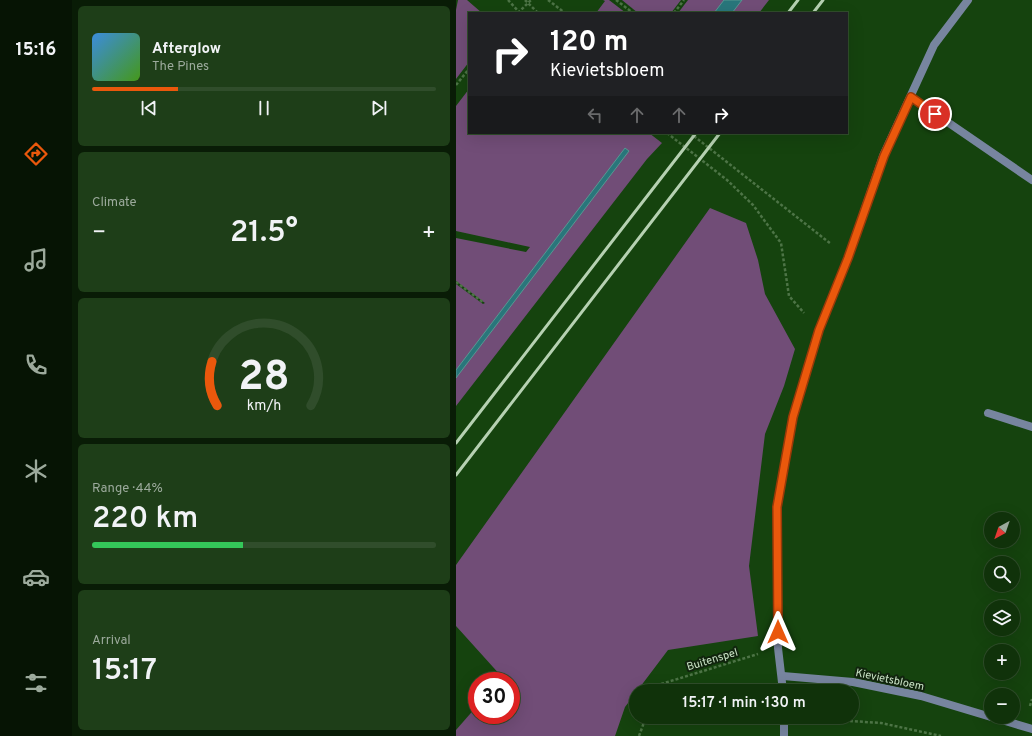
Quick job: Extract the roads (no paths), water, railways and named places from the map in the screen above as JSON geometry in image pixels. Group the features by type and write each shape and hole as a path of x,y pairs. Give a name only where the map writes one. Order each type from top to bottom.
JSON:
{"street":[{"path":"783,684 778,648 777,507 793,417 819,330 848,258 884,156 934,45 968,0"},
{"path":"911,97 1032,180"},
{"path":"988,413 1032,427"},
{"name":"Kievietsbloem","path":"783,676 853,682 921,696 984,715"},
{"path":"784,724 784,736"},
{"name":"Kievietsbloem","path":"1015,724 1032,729"}],"water":[{"path":"724,0 742,0 733,12 715,12"},
{"path":"625,148 629,151 456,378 456,370"}],"railway":[{"path":"789,12 798,0"},
{"path":"814,12 823,0"},
{"path":"456,443 695,134"},
{"path":"456,475 719,134"}]}
